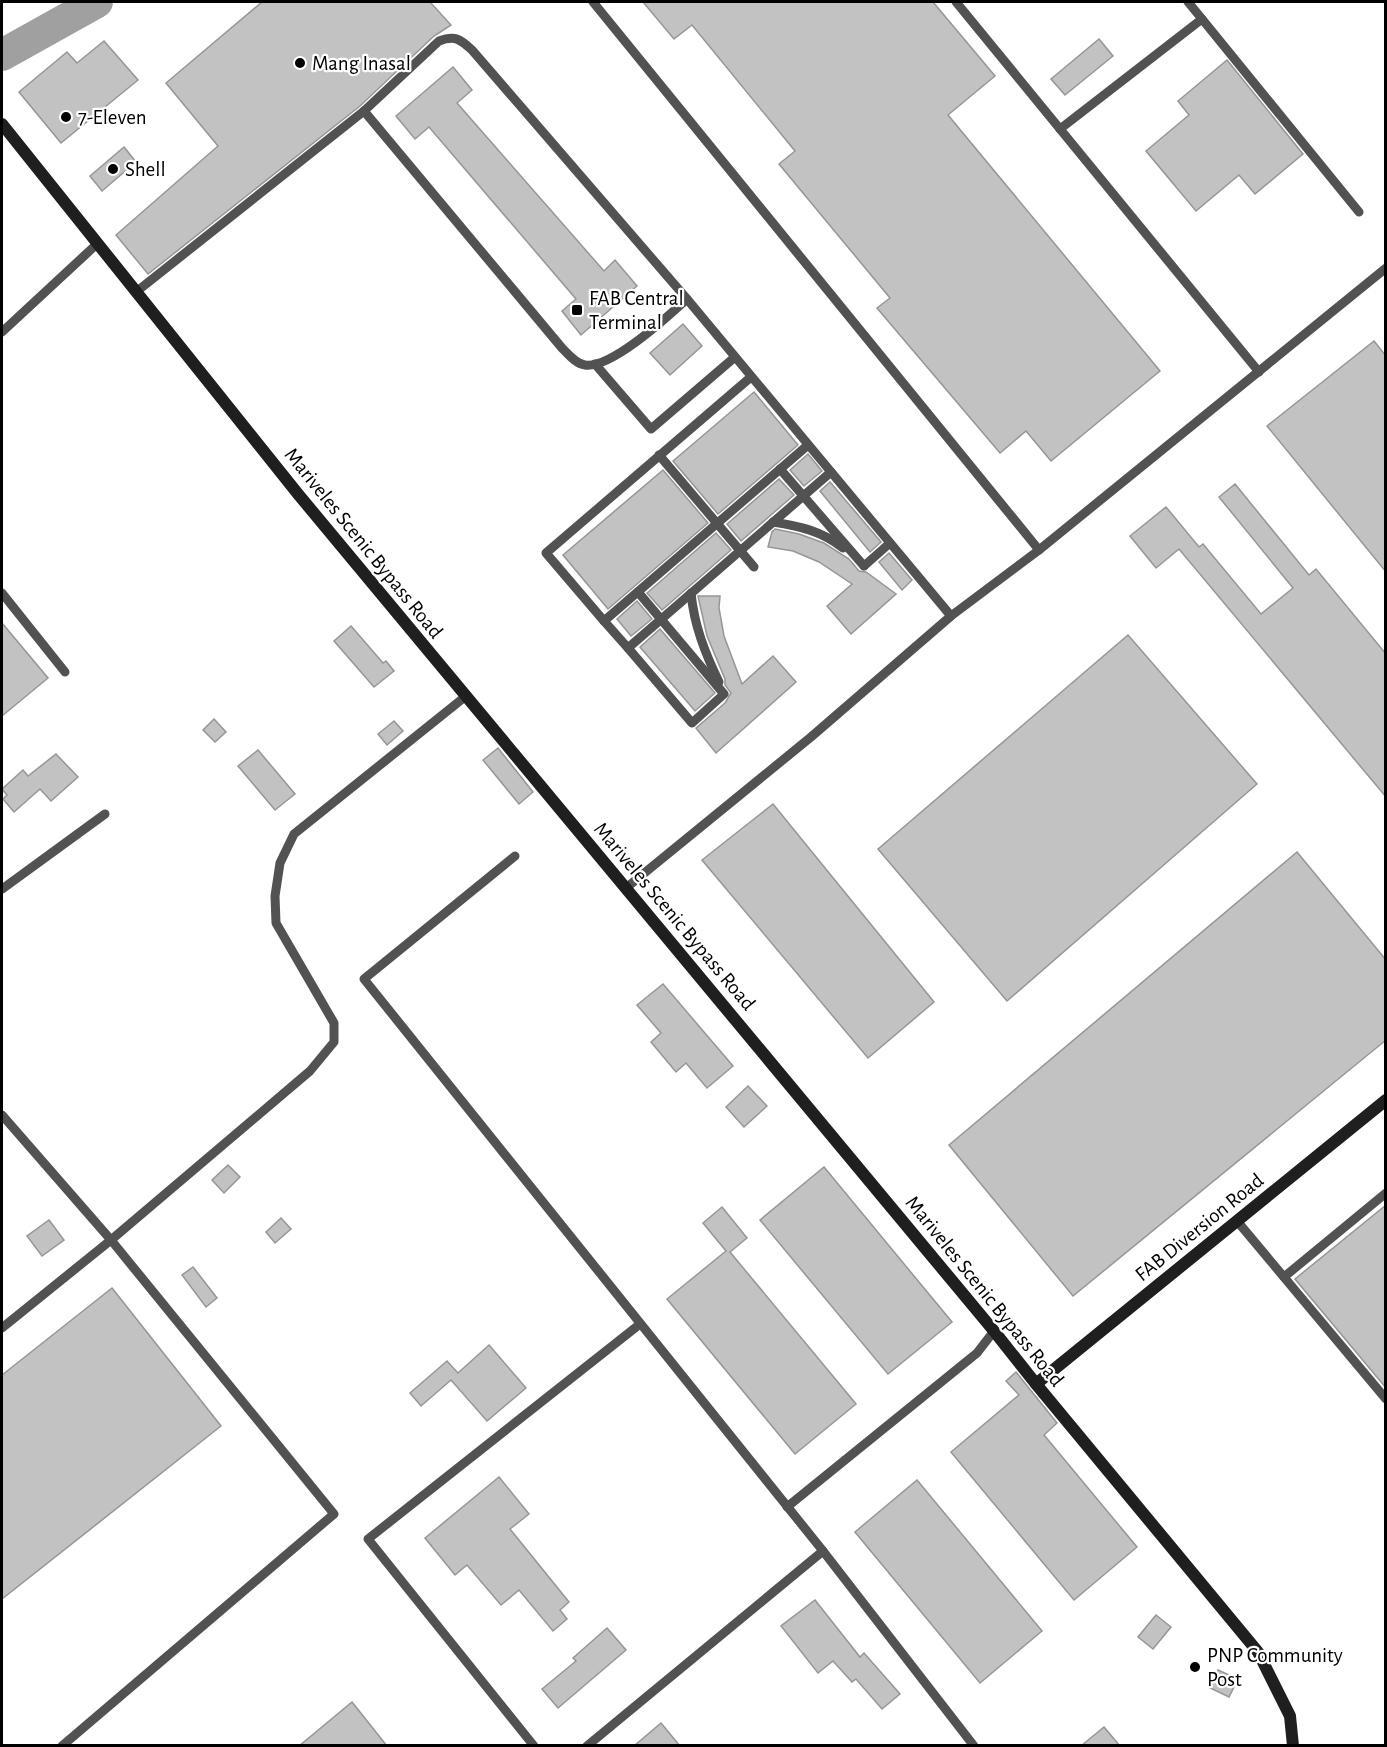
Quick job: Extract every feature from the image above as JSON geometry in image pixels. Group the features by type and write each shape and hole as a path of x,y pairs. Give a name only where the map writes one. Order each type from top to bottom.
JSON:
{"main road":[{"name":"Mariveles Scenic Bypass Road","path":"2,124 298,494 1258,1652 1290,1716 1293,1746"},
{"name":"FAB Diversion Road","path":"1036,1384 1386,1100"}],"lane":[{"path":"593,2 1039,550"},
{"path":"956,2 1259,372"},
{"path":"1188,2 1359,212"},
{"path":"1060,129 1202,19"},
{"path":"136,292 364,111 440,41 452,37 459,38 472,50 687,300 951,616"},
{"path":"364,111 562,348 575,360 585,365 604,362 658,325 687,300"},
{"path":"2,332 98,243"},
{"path":"626,888 811,737 951,616 1039,550 1386,268"},
{"path":"595,364 651,429 735,357"},
{"path":"724,694 692,723 546,553 751,377"},
{"path":"604,621 808,446"},
{"path":"659,455 754,567"},
{"path":"780,469 864,566"},
{"path":"628,648 831,472"},
{"path":"773,522 807,528 825,536 864,566"},
{"path":"864,566 890,543"},
{"path":"638,592 724,694"},
{"path":"2,593 65,672"},
{"path":"691,593 693,613 704,649 724,694"},
{"path":"2,1328 111,1240 310,1071 334,1042 334,1023 276,923 275,896 280,863 294,834 466,696"},
{"path":"2,889 105,813"},
{"path":"515,856 364,979 823,1551 974,1746"},
{"path":"2,1115 111,1240 334,1514 62,1746"},
{"path":"1284,1277 1386,1192"},
{"path":"1237,1221 1386,1400"},
{"path":"534,1746 368,1539 640,1324"},
{"path":"787,1507 977,1353 994,1331"},
{"path":"587,1746 823,1551"}],"building":[{"path":"262,2 430,2 451,25 434,36 360,106 148,274 116,235 218,146 166,83"},
{"path":"643,2 933,2 995,76 948,115 1160,371 1051,461 1026,431 1000,453 877,308 890,298 779,164 795,151 692,25 674,39"},
{"path":"1099,39 1113,56 1065,95 1051,79"},
{"name":"7-Eleven","path":"104,41 138,80 61,143 19,92 67,52 77,63"},
{"path":"1227,60 1303,154 1255,194 1239,175 1196,211 1146,151 1189,115 1178,101"},
{"path":"453,67 472,90 457,103 604,271 615,260 637,286 581,335 562,311 576,299 429,127 415,139 396,116"},
{"name":"Shell","path":"124,147 136,162 102,191 90,176"},
{"path":"683,324 702,346 670,375 650,353"},
{"path":"1374,341 1386,356 1386,572 1267,426"},
{"path":"754,392 798,445 718,514 673,461"},
{"path":"808,454 822,471 804,486 790,470"},
{"path":"663,470 708,523 608,609 563,555"},
{"path":"779,479 794,495 741,541 727,524"},
{"path":"830,482 881,542 870,552 820,491"},
{"path":"1235,484 1309,575 1316,569 1386,654 1386,797 1179,549 1156,568 1130,536 1166,507 1199,547 1203,544 1261,614 1293,588 1219,497"},
{"path":"775,529 824,543 849,559 859,571 866,572 896,594 851,634 827,606 852,584 819,562 793,551 768,547"},
{"path":"716,533 731,550 662,610 647,593"},
{"path":"889,553 912,580 902,590 879,562"},
{"path":"698,596 720,596 719,608 724,636 742,684 773,656 796,682 716,753 696,728 725,703 731,693 725,685 725,679 707,636"},
{"path":"637,601 652,619 631,636 617,619"},
{"path":"2,623 48,678 2,716"},
{"path":"351,626 383,663 386,661 394,671 374,687 334,641"},
{"path":"660,629 715,693 695,711 640,647"},
{"path":"1128,635 1257,784 1007,1001 878,849"},
{"path":"214,719 226,732 215,742 203,730"},
{"path":"394,721 403,731 387,745 378,734"},
{"path":"498,748 533,792 519,804 483,760"},
{"path":"258,750 295,794 275,810 238,766"},
{"path":"56,754 78,777 51,801 40,789 14,812 3,799 7,795 2,789 23,770 28,776"},
{"path":"773,804 934,1002 868,1058 702,860"},
{"path":"1297,852 1386,960 1386,1040 1073,1296 949,1145"},
{"path":"663,984 733,1066 707,1088 686,1063 676,1072 651,1042 661,1033 637,1005"},
{"path":"748,1086 767,1106 744,1127 726,1107"},
{"path":"228,1165 240,1177 224,1193 212,1180"},
{"path":"824,1167 952,1322 888,1374 760,1220"},
{"path":"1386,1205 1386,1388 1295,1279"},
{"path":"722,1207 747,1238 730,1252 856,1404 795,1454 667,1299 726,1251 703,1223"},
{"path":"281,1218 291,1229 275,1243 266,1232"},
{"path":"49,1220 64,1240 42,1256 27,1236"},
{"path":"193,1267 217,1298 206,1307 182,1275"},
{"path":"112,1288 221,1426 2,1599 2,1375"},
{"path":"489,1345 526,1388 487,1421 451,1380 421,1406 410,1393 447,1361 458,1373"},
{"path":"1016,1372 1057,1423 1044,1435 1137,1547 1074,1600 951,1452 1019,1395 1006,1381"},
{"path":"499,1477 529,1514 510,1529 569,1602 560,1610 567,1619 553,1631 519,1590 501,1605 467,1565 455,1575 425,1538"},
{"path":"917,1480 1042,1631 980,1683 855,1532"},
{"path":"815,1600 860,1657 864,1653 900,1694 882,1709 856,1679 852,1682 833,1661 818,1673 781,1626"},
{"path":"1156,1615 1171,1627 1153,1649 1138,1637"},
{"path":"607,1628 626,1650 558,1708 542,1689 576,1661 573,1658"},
{"path":"1218,1670 1238,1679 1229,1697 1210,1688"},
{"path":"352,1702 387,1746 299,1746"},
{"path":"661,1723 680,1746 634,1746"},
{"path":"1104,1727 1120,1746 1081,1746"}],"waterway":[{"path":"2,55 97,2"}],"place":[{"name":"Mang Inasal","path":"300,63"},
{"name":"7-Eleven","path":"66,117"},
{"name":"Shell","path":"113,169"},
{"name":"FAB Central Terminal","path":"577,310"},
{"name":"PNP Community Post","path":"1195,1667"}]}
